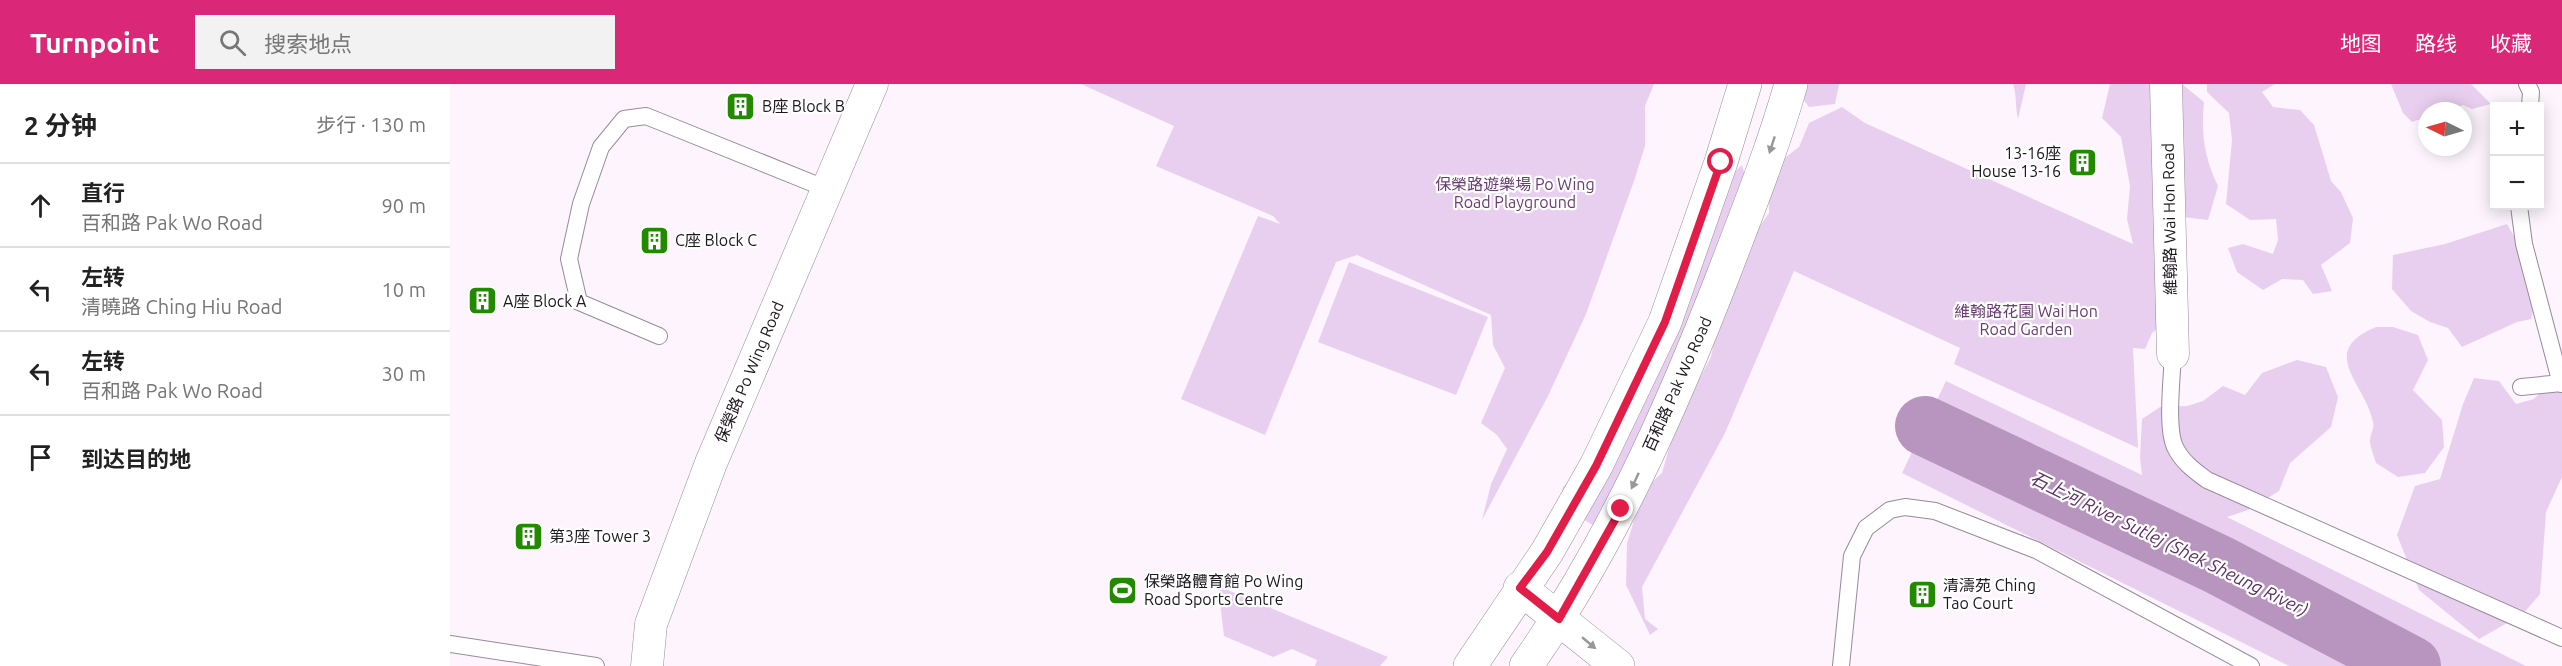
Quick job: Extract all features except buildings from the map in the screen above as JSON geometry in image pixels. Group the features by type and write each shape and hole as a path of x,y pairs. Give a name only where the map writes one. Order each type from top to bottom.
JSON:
{"main road":[{"path":"1470,666 1494,632 1520,588 1547,552 1596,466 1665,322 1721,162 1745,84"},
{"name":"百和路 Pak Wo Road","path":"1533,663 1602,547 1699,338 1765,167 1784,86"},
{"path":"1520,588 1618,666"},
{"path":"1494,632 1533,663"}],"street":[{"name":"保榮路 Po Wing Road","path":"647,666 651,624 711,462 872,84"},
{"name":"維翰路 Wai Hon Road","path":"2166,84 2173,354"}],"lane":[{"path":"2527,84 2530,102"},
{"path":"659,336 579,302 568,259 581,204 601,147 624,119 646,116 827,189"},
{"path":"2519,210 2524,244 2562,383 2521,387"},
{"path":"2173,354 2170,414 2174,446 2188,465 2207,480 2562,638"},
{"path":"1841,666 1852,556 1857,541 1877,518 1890,510 1905,507 1935,511 2036,550 2251,666"},
{"path":"450,644 596,666"}],"green space":[{"name":"保榮路遊樂場 Po Wing Road Playground","path":"1081,84 1654,84 1645,106 1645,146 1586,314 1548,396 1482,520 1491,484 1507,449 1497,435 1481,423 1505,368 1493,345 1491,315 1357,255 1336,262 1265,435 1181,399 1258,216 1280,224 1273,216 1156,166 1174,126"},
{"path":"1802,84 1839,84 1835,104 1809,107 1798,93"},
{"path":"2013,84 2026,84 2018,119 2015,93"},
{"name":"維翰路花園 Wai Hon Road Garden","path":"2110,84 2182,84 2204,102 2205,145 2209,165 2218,186 2208,220 2183,217 2163,324 2152,333 2145,349 2133,348 2138,448 1954,364 1960,348 1794,271 1725,433 1642,587 1645,619 1658,629 1650,635 1626,585 1627,543 1644,489 1662,473 1677,420 1711,357 1722,297 1753,236 1769,213 1769,185 1774,166 1799,147 1809,123 1842,107 1865,123 2133,244 2127,219 2130,186 2121,137 2102,118"},
{"path":"2207,84 2275,84 2262,92 2273,107 2300,110 2314,125 2331,181 2341,192 2353,218 2350,243 2321,265 2332,291 2313,294 2303,280 2282,279 2263,290 2237,272 2228,248 2243,244 2273,254 2278,240 2276,219 2250,220 2226,204 2232,140 2229,113 2207,92"},
{"path":"2391,84 2471,84 2490,103 2472,109 2472,102 2418,102 2418,120 2412,122 2403,113"},
{"path":"1742,165 1748,186 1715,281 1596,527 1583,519 1558,515 1563,487 1590,459 1696,209"},
{"path":"2507,224 2521,248 2537,294 2531,319 2517,322 2462,347 2448,328 2430,322 2411,311 2392,289 2393,255 2445,244"},
{"path":"1349,262 1488,317 1456,395 1318,342"},
{"path":"2376,327 2393,327 2418,335 2428,360 2413,390 2442,420 2444,447 2425,473 2398,477 2376,463 2371,449 2373,422 2369,408 2349,370 2347,358 2349,347 2358,337"},
{"path":"2297,360 2326,367 2338,397 2331,427 2290,463 2279,491 2248,510 2227,517 2526,666 2289,666 1902,473 1946,381 2142,475 2140,458 2142,419 2160,407 2187,406 2203,401 2223,386 2245,395 2262,373"},
{"path":"2562,377 2562,477 2546,512 2540,594 2523,614 2479,639 2419,590 2397,535 2415,486 2440,479 2463,404 2474,378 2499,381 2516,404 2534,399 2554,379"},
{"path":"1218,586 1388,657 1380,666 1315,666 1317,660 1292,649 1273,657 1224,636"}],"waterway":[{"name":"石上河 River Sutlej (Shek Sheung River)","path":"1925,426 2219,565 2411,666"}],"place":[{"name":"B座 Block B","path":"741,106"},
{"name":"13-16座 House 13-16","path":"2082,162"},
{"name":"C座 Block C","path":"654,240"},
{"name":"A座 Block A","path":"482,301"},
{"name":"第3座 Tower 3","path":"528,536"},
{"name":"保榮路體育館 Po Wing Road Sports Centre","path":"1123,590"},
{"name":"清濤苑 Ching Tao Court","path":"1922,594"}],"route":[{"path":"1621,509 1602,547 1559,619 1520,588 1547,552 1596,466 1665,322 1721,162"}]}
